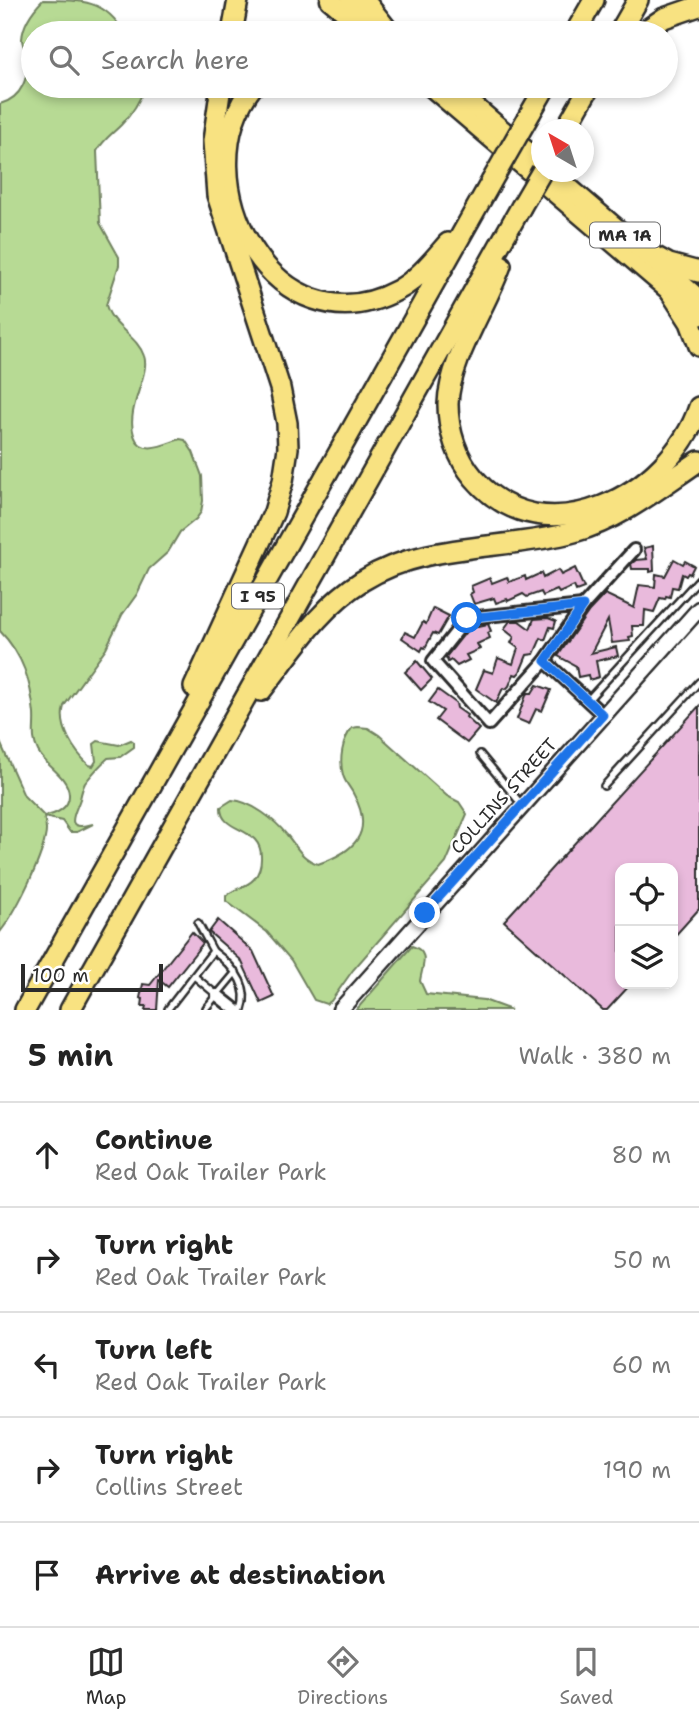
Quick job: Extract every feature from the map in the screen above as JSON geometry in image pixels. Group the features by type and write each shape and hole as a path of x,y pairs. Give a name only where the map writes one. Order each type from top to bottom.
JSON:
{"highway":[{"path":"234,21 238,0"},
{"path":"364,0 381,21"},
{"path":"570,21 578,0"},
{"path":"582,21 594,0"},
{"path":"626,21 638,0"},
{"path":"660,21 699,6"},
{"path":"165,762 193,690 274,512 283,481 288,448 287,423 280,388 217,195 214,141 219,98"},
{"path":"245,98 230,132 228,160 231,189 240,223 255,254 271,273 290,288 317,299 342,303 367,301 390,294 418,276 474,213"},
{"name":"I 95","path":"25,1010 539,98"},
{"path":"571,119 583,98"},
{"path":"579,104 585,98"},
{"name":"I 95","path":"70,1010 535,182"},
{"path":"521,207 498,273 455,370 450,389 449,418 453,440 475,480 501,501 530,513 563,516 589,512 625,494 660,467 685,438 699,407"},
{"path":"640,248 669,264 699,272"},
{"path":"670,291 687,316 699,345"},
{"path":"221,741 313,623 345,593 370,577 393,565 421,556 536,540 584,529 625,511 699,461"}],"main road":[{"path":"330,0 355,21"},
{"path":"351,0 376,21"},
{"name":"MA 1A","path":"444,98 699,316"},
{"path":"465,98 531,155"},
{"name":"MA 1A","path":"563,182 699,299"}],"street":[{"path":"583,606 467,618 433,661 489,724 545,661 583,606 634,550"},
{"name":"COLLINS STREET","path":"340,1010 699,609"},
{"path":"545,661 603,715"},
{"path":"217,995 236,1010"}],"lane":[{"path":"587,701 699,578"},
{"path":"604,786 699,682"},
{"path":"480,754 522,805"},
{"path":"198,923 214,951 236,972 246,995 242,1010"},
{"path":"168,1009 214,951"},
{"path":"206,1008 236,972"},
{"path":"194,976 217,995"}],"green space":[{"path":"43,0 81,2 101,8 116,21 28,21"},
{"path":"21,89 21,98 140,98 132,112 97,151 100,223 119,257 106,305 114,320 141,349 144,356 144,372 132,425 137,442 142,446 154,447 185,440 193,452 202,476 203,501 201,512 196,519 180,532 168,552 149,569 106,648 64,706 65,730 78,753 89,765 93,766 96,761 94,744 98,741 119,745 131,740 134,747 120,757 108,758 85,783 73,820 77,826 93,824 77,832 70,832 62,821 44,817 46,833 43,848 20,900 0,932 0,742 24,796 44,816 61,810 69,799 65,782 42,757 36,746 33,702 28,680 15,650 0,631 0,104"},
{"path":"352,728 368,728 379,735 447,796 459,802 467,814 446,863 326,1004 314,1000 291,960 267,932 226,901 229,893 254,879 261,859 260,848 255,840 227,822 221,807 232,800 262,812 276,823 312,862 318,864 341,854 357,840 361,831 360,809 344,778 341,763 346,738"},
{"path":"412,946 422,952 420,981 426,994 484,1000 511,1010 356,1010"}],"building":[{"path":"653,546 654,571 632,569 631,564 636,560 647,559 644,548"},
{"path":"674,559 694,566 690,574 682,574 678,588 672,587 670,597 660,598 654,612 645,610 644,626 632,626 633,636 629,637 630,641 612,643 608,620 591,653 616,647 618,656 596,661 599,677 589,680 588,675 578,677 576,666 558,656 589,611 605,594 634,608 639,585 655,587 656,574 665,576"},
{"path":"575,568 584,588 576,591 574,586 543,596 541,592 527,597 523,594 508,601 507,599 496,603 494,598 474,604 470,594 473,592 471,586 490,578 492,583 507,577 509,582 525,576 526,580 541,573 543,578 558,570 561,575"},
{"path":"433,608 449,616 438,635 433,633 421,651 402,638 405,632 415,637 423,622 426,624"},
{"path":"548,618 556,621 554,628 550,627 545,640 541,638 534,654 527,655 520,672 514,674 506,689 503,688 496,703 476,689 484,670 493,673 498,658 513,664 518,648 511,643 514,637 504,629 510,621 519,621 530,629 534,619"},
{"path":"488,624 490,638 477,644 480,649 466,655 469,660 457,666 451,660 448,662 446,657 469,628"},
{"path":"417,661 432,679 421,690 405,672"},
{"path":"537,685 551,690 542,711 536,709 529,724 517,719 527,693 532,693"},
{"path":"438,690 456,703 457,708 479,729 467,743 436,720 443,711 429,702"},
{"path":"699,706 699,909 678,932 678,863 615,863 615,989 626,989 607,1010 603,1010 504,921"},
{"path":"218,920 253,951 274,997 261,1003 241,960 209,932"},
{"path":"192,932 203,943 168,987 159,980 157,1010 145,1010 146,1006 142,1006 143,999 140,998 143,984 150,985"}],"route":[{"path":"425,913 603,715 545,661 583,606 467,618"}]}
